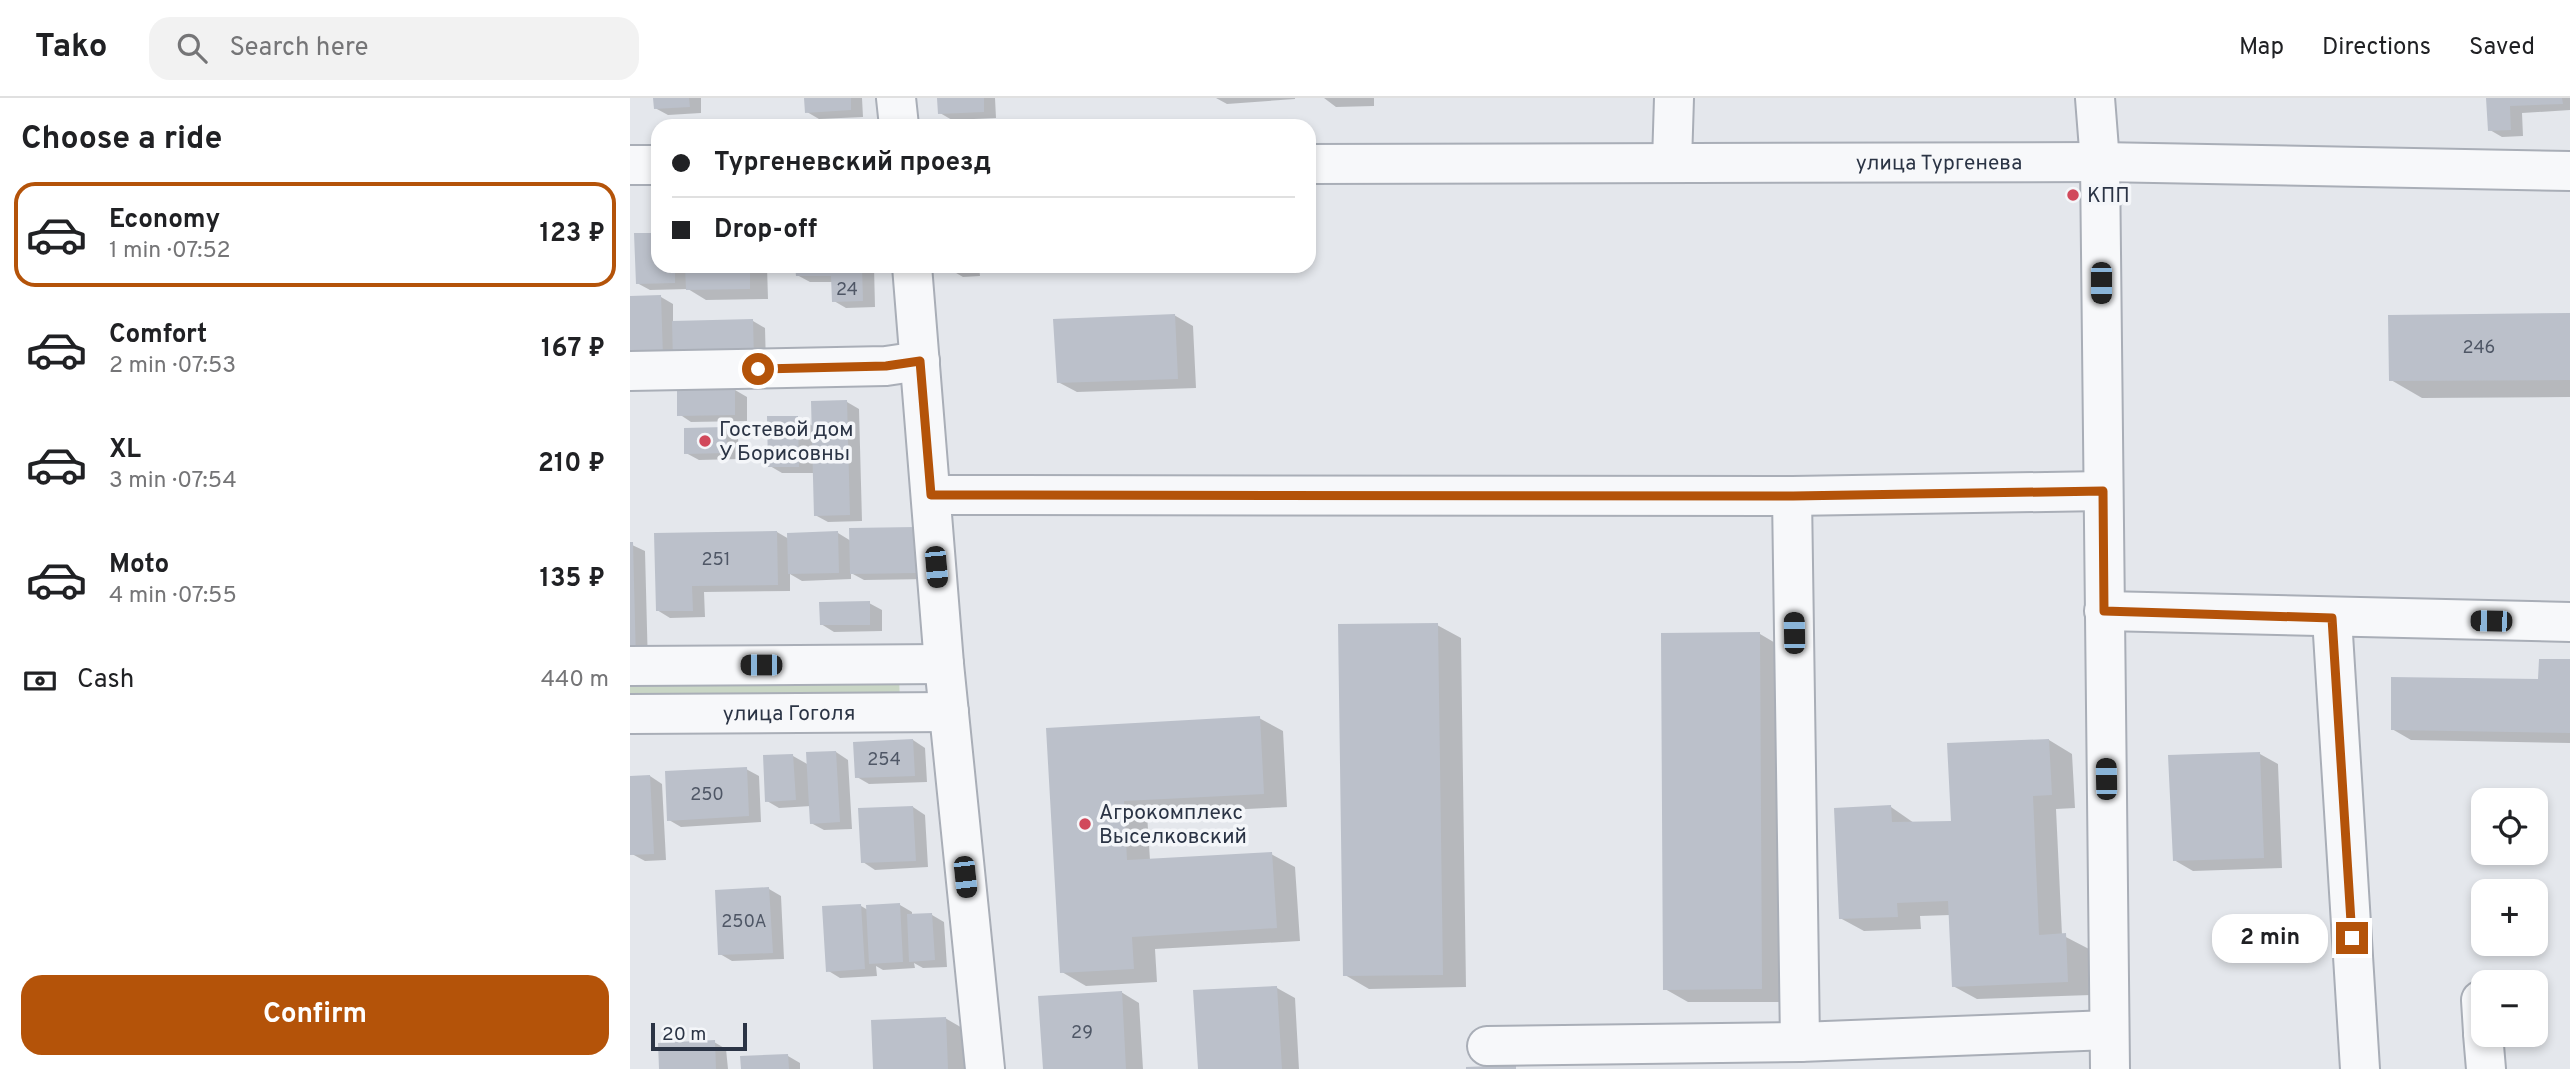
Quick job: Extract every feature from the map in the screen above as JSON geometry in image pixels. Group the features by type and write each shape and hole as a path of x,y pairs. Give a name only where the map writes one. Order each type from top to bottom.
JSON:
{"street":[{"path":"896,98 898,119"},
{"path":"1672,162 1674,98"},
{"path":"2095,98 2099,162 2110,1069"},
{"name":"улица Тургенева","path":"1316,164 2099,162 2570,171"},
{"path":"630,165 651,165"},
{"path":"913,273 944,664 985,1069"},
{"path":"630,371 886,366 920,361"},
{"path":"931,495 1793,496 2103,491"},
{"path":"1793,496 1800,1042"},
{"path":"2104,611 2570,622"},
{"path":"2332,618 2360,1069"},
{"path":"630,666 944,664"},
{"name":"улица Гоголя","path":"630,714 949,712"},
{"path":"1487,1046 1800,1042 2109,1030"},
{"path":"2484,1047 2486,1069"}],"green space":[{"path":"899,675 900,705 630,706 630,677"}],"building":[{"path":"653,98 689,98 690,107 654,109"},
{"path":"804,98 851,98 851,110 805,113"},
{"path":"937,98 984,98 984,112 938,114"},
{"path":"2486,98 2562,98 2563,104 2510,106 2511,130 2488,131"},
{"path":"634,233 651,233 651,273 675,273 675,283 636,284"},
{"path":"685,273 750,273 750,289 686,290"},
{"path":"796,273 862,273 863,301 832,302 831,276 796,276"},
{"path":"661,295 663,357 630,358 630,296"},
{"path":"2570,313 2570,380 2389,381 2388,315"},
{"path":"1175,314 1178,379 1057,383 1053,319"},
{"path":"753,319 754,360 673,362 672,321"},
{"path":"735,388 735,415 677,416 677,389"},
{"path":"847,400 850,515 814,516 811,401"},
{"path":"767,416 798,416 799,467 768,467"},
{"name":"Гостевой дом У Борисовны","path":"726,427 727,453 684,454 684,428"},
{"path":"916,527 917,573 850,574 849,528"},
{"path":"777,531 778,585 692,586 693,611 656,611 654,533"},
{"path":"838,531 839,573 788,574 787,533"},
{"path":"630,542 633,542 636,661 630,661"},
{"path":"870,601 870,625 820,625 819,602"},
{"path":"1438,623 1443,975 1343,976 1338,624"},
{"path":"1760,632 1762,989 1663,990 1661,633"},
{"path":"2539,659 2570,659 2570,733 2391,730 2391,677 2538,679"},
{"path":"1260,716 1264,794 1124,801 1127,860 1272,852 1277,928 1132,937 1134,969 1060,973 1046,728"},
{"path":"913,739 915,776 855,778 853,742"},
{"path":"2049,739 2052,795 2033,796 2039,935 2066,933 2068,982 1952,987 1948,901 1897,903 1898,917 1839,919 1834,808 1891,805 1892,822 1951,821 1947,743"},
{"path":"836,751 840,822 810,824 806,752"},
{"path":"2260,752 2264,858 2173,861 2168,755"},
{"path":"793,754 796,800 765,802 763,755"},
{"path":"747,767 749,816 667,821 665,771"},
{"path":"650,775 654,854 630,855 630,776"},
{"path":"913,806 916,861 861,863 858,808"},
{"path":"769,887 773,953 718,955 715,890"},
{"path":"900,903 903,962 869,964 866,905"},
{"path":"861,904 865,969 826,972 822,906"},
{"path":"932,913 935,960 909,962 907,914"},
{"path":"1277,986 1282,1069 1198,1069 1193,990"},
{"path":"1122,991 1126,1069 1043,1069 1038,996"},
{"path":"946,1017 948,1069 873,1069 871,1020"},
{"path":"715,1040 716,1069 659,1069 658,1043"},
{"path":"788,1054 789,1069 741,1069 740,1056"},
{"path":"1516,1065 1516,1069 1466,1069 1466,1067"}],"place":[{"name":"КПП","path":"2073,195"},
{"name":"Гостевой дом У Борисовны","path":"705,441"},
{"name":"Агрокомплекс Выселковский","path":"1085,824"}],"route":[{"path":"758,369 886,366 920,361 931,495 1793,496 2103,491 2104,611 2332,618 2352,938"}]}
